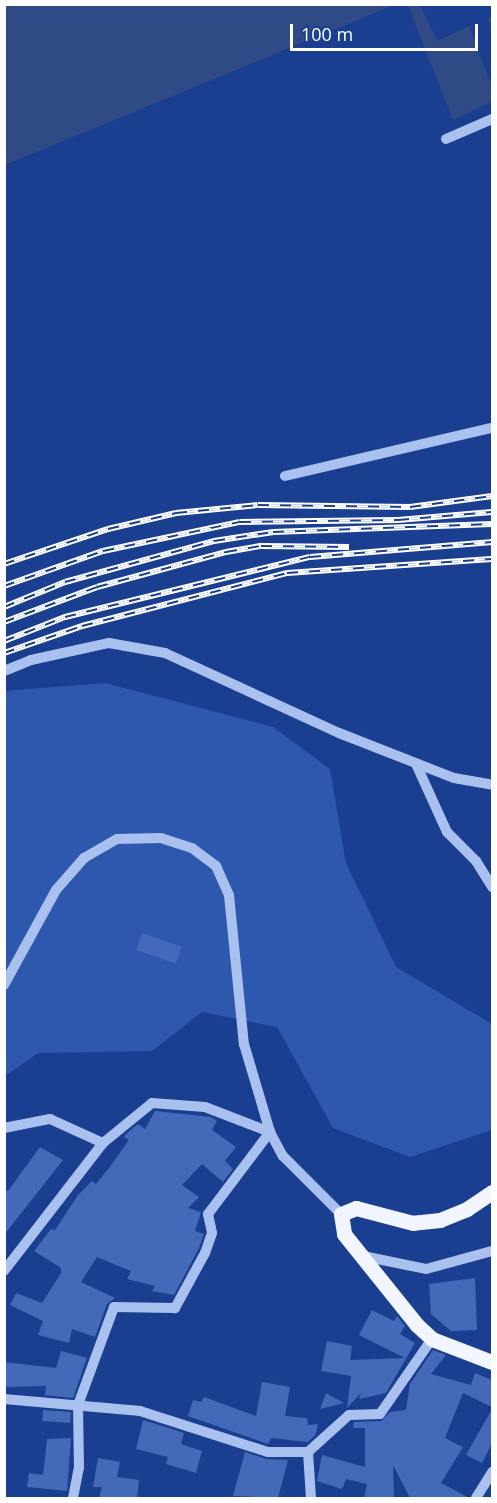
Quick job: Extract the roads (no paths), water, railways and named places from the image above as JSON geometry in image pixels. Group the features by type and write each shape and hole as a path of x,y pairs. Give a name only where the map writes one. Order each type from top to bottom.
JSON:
{"main road":[{"path":"492,1192 467,1209 440,1220 413,1224 356,1208 341,1214 344,1234 432,1340 492,1362"}],"street":[{"path":"446,139 492,119"},
{"path":"285,476 492,428"},
{"path":"4,671 31,660 109,643 165,653 339,734 454,778 492,785"},
{"path":"416,764 447,832 476,861 492,887"},
{"path":"4,986 56,891 84,858 117,839 161,838 192,848 216,866 229,894 244,1044 270,1132 283,1156 341,1214"},
{"path":"4,1271 103,1143 152,1103 204,1107 270,1132"},
{"path":"4,1128 50,1119 103,1143"},
{"path":"72,1498 79,1467 78,1405 114,1307 175,1308 205,1252 212,1233 208,1214 270,1132"},
{"path":"363,1257 426,1269 492,1251"},
{"path":"4,1399 140,1411 268,1452 308,1452 350,1415 380,1414 432,1340"},
{"path":"308,1452 311,1498"},
{"path":"476,1498 492,1472"}],"railway":[{"path":"4,564 108,529 176,513 258,505 410,507 492,496"},
{"path":"4,586 103,551 240,522 398,520 492,512"},
{"path":"4,607 65,582 214,541 273,532 492,524"},
{"path":"4,641 65,617 310,557 492,542"},
{"path":"4,622 97,587 226,552 261,546 349,547"},
{"path":"4,653 82,626 287,573 492,559"}]}
